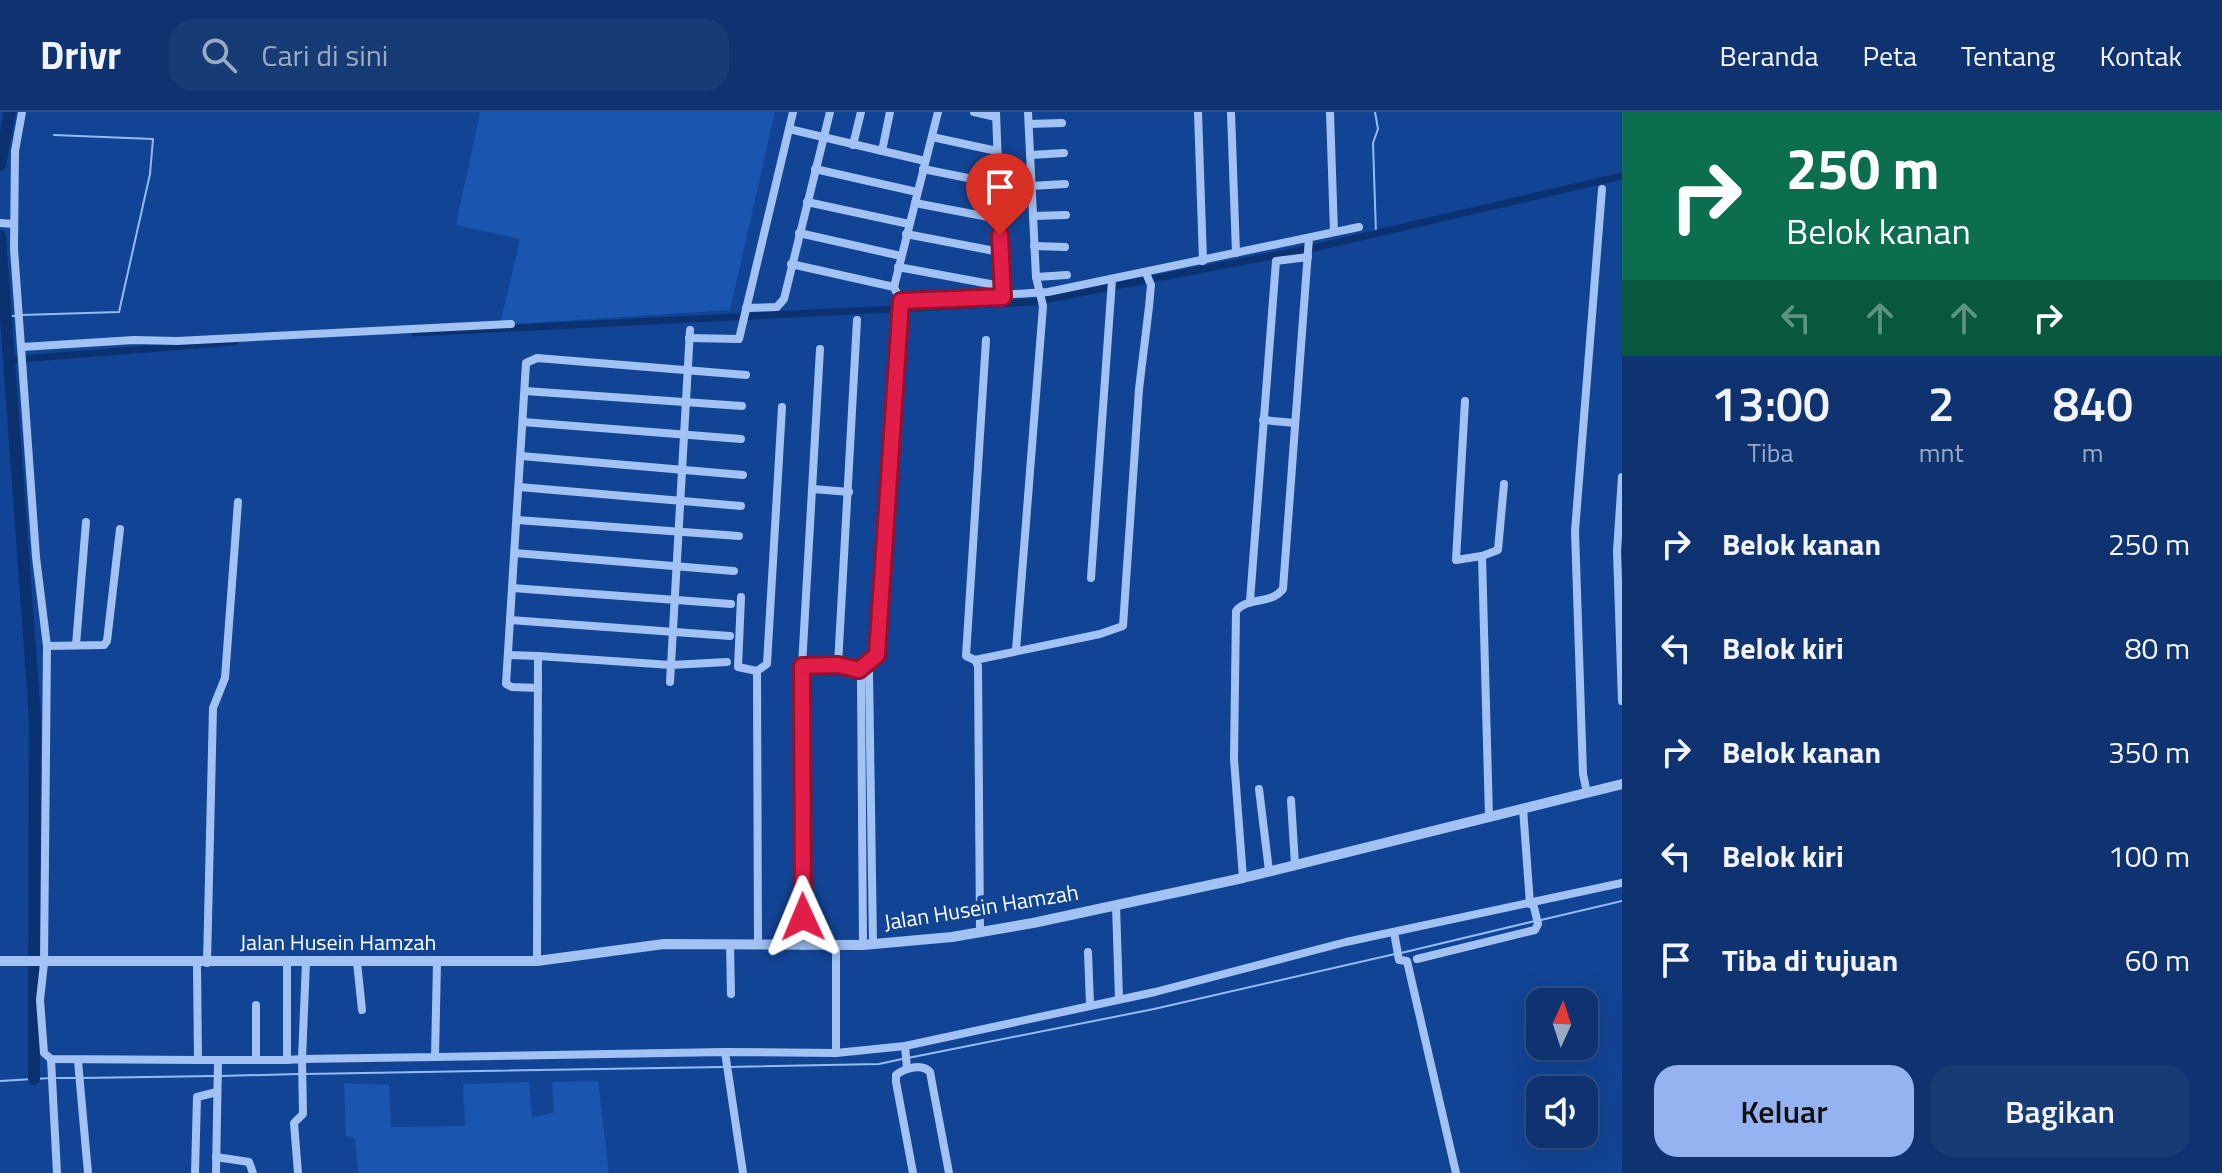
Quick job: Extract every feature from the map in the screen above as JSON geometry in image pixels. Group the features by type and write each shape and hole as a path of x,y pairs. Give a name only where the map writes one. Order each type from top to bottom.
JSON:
{"street":[{"path":"22,112 15,151 14,224 36,557 41,620 47,646 40,1000 44,1053 51,1062 57,1173"},
{"path":"670,682 690,334 739,339 793,112"},
{"path":"745,314 777,307 784,299 830,112"},
{"path":"853,145 861,112"},
{"path":"882,151 890,112"},
{"path":"802,666 838,665 859,670 875,659 878,652 901,301 894,287 938,112"},
{"path":"974,112 996,115 1003,297"},
{"path":"1016,650 1043,306 1036,277 1028,112"},
{"path":"1198,112 1203,261"},
{"path":"1231,112 1236,253"},
{"path":"1330,112 1334,232"},
{"path":"1029,124 1062,123"},
{"path":"789,129 998,184"},
{"path":"932,137 997,151"},
{"path":"1030,155 1064,153"},
{"path":"815,169 917,192"},
{"path":"1031,186 1065,184"},
{"path":"1587,793 1583,774 1575,531 1602,189"},
{"path":"807,202 909,224"},
{"path":"915,203 999,219"},
{"path":"1033,216 1066,215"},
{"path":"0,223 14,224"},
{"path":"901,301 1040,294 1309,240 1359,227"},
{"path":"799,233 901,256"},
{"path":"906,234 1000,252"},
{"path":"1243,878 1234,759 1236,611 1250,601 1278,596 1283,589 1309,240"},
{"path":"1034,246 1065,247"},
{"path":"1250,601 1276,261 1308,256"},
{"path":"791,264 894,287"},
{"path":"898,267 1001,286"},
{"path":"986,340 968,660 1100,634 1119,629 1124,623 1139,389 1151,285 1146,273"},
{"path":"1036,277 1067,275"},
{"path":"1091,578 1112,280"},
{"path":"838,665 857,320"},
{"path":"22,354 134,340 177,341 511,324"},
{"path":"803,946 802,666 820,349"},
{"path":"538,688 507,686 526,363 533,358 746,375"},
{"path":"525,391 742,406"},
{"path":"1465,401 1455,556 1458,561 1498,550 1504,484"},
{"path":"741,597 738,667 757,671 767,664 782,407"},
{"path":"1263,420 1295,423"},
{"path":"523,422 741,439"},
{"path":"521,456 743,475"},
{"path":"1622,477 1617,551 1622,701"},
{"path":"519,487 741,506"},
{"path":"813,489 849,492"},
{"path":"198,1060 213,708 225,678 238,502"},
{"path":"517,520 739,536"},
{"path":"76,645 86,522"},
{"path":"47,646 104,645 107,641 120,529"},
{"path":"515,553 734,571"},
{"path":"1482,556 1489,817"},
{"path":"512,588 731,604"},
{"path":"510,620 730,636"},
{"path":"508,655 671,665 727,662"},
{"path":"537,961 538,656"},
{"path":"975,660 978,666 980,932"},
{"path":"859,670 866,691"},
{"path":"868,945 866,691 869,670"},
{"path":"757,671 758,944"},
{"name":"Jalan Husein Hamzah","path":"0,961 537,961 664,944 868,945 980,932 1243,878 1622,784"},
{"path":"1259,789 1269,871"},
{"path":"1291,800 1295,865"},
{"path":"1417,959 1535,930 1538,924 1532,905 1523,808"},
{"path":"51,1062 198,1060 218,1063 435,1057 836,1053 905,1048 1622,883"},
{"path":"1116,905 1119,999"},
{"path":"1394,936 1399,960 1407,961 1456,1173"},
{"path":"730,944 731,994"},
{"path":"836,945 836,1053"},
{"path":"1088,952 1090,1004"},
{"path":"287,962 287,1060"},
{"path":"298,1173 294,1123 303,1114 306,962"},
{"path":"357,962 362,1010"},
{"path":"435,1057 437,962"},
{"path":"256,1005 256,1060"},
{"path":"287,1043 303,1043"},
{"path":"905,1048 907,1066"},
{"path":"726,1054 743,1173"},
{"path":"78,1063 88,1173"},
{"path":"216,1173 218,1063"},
{"path":"913,1173 896,1082 896,1075 907,1066 930,1072 949,1173"},
{"path":"195,1173 197,1096 217,1092"},
{"path":"216,1157 245,1161 251,1164 253,1173"}],"shaded area":[{"path":"480,112 775,112 730,310 500,325 520,239 456,225"},
{"path":"598,1081 609,1173 358,1173 355,1138 346,1136 344,1083 389,1085 391,1127 465,1126 463,1084 529,1082 532,1117 554,1113 552,1082"}],"waterway":[{"path":"0,165 10,112"},
{"path":"1375,112 1378,129 1373,143 1376,233"},
{"path":"21,315 119,312 150,174 153,139 54,135"},
{"path":"415,333 1033,302 1318,247 1622,176"},
{"path":"0,236 35,718 34,1079"},
{"path":"6,316 15,316"},
{"path":"9,360 234,342"},
{"path":"1541,920 1622,901"},
{"path":"1401,953 1535,921"},
{"path":"908,1058 1154,1009 1395,954"},
{"path":"729,1067 879,1064 902,1059"},
{"path":"305,1074 723,1067"},
{"path":"221,1076 299,1074"},
{"path":"81,1078 215,1076"},
{"path":"0,1081 51,1078"},
{"path":"57,1078 75,1078"}],"route":[{"path":"803,917 802,666 838,665 859,670 875,659 878,652 895,348 901,301 1003,297 1000,235"}]}
